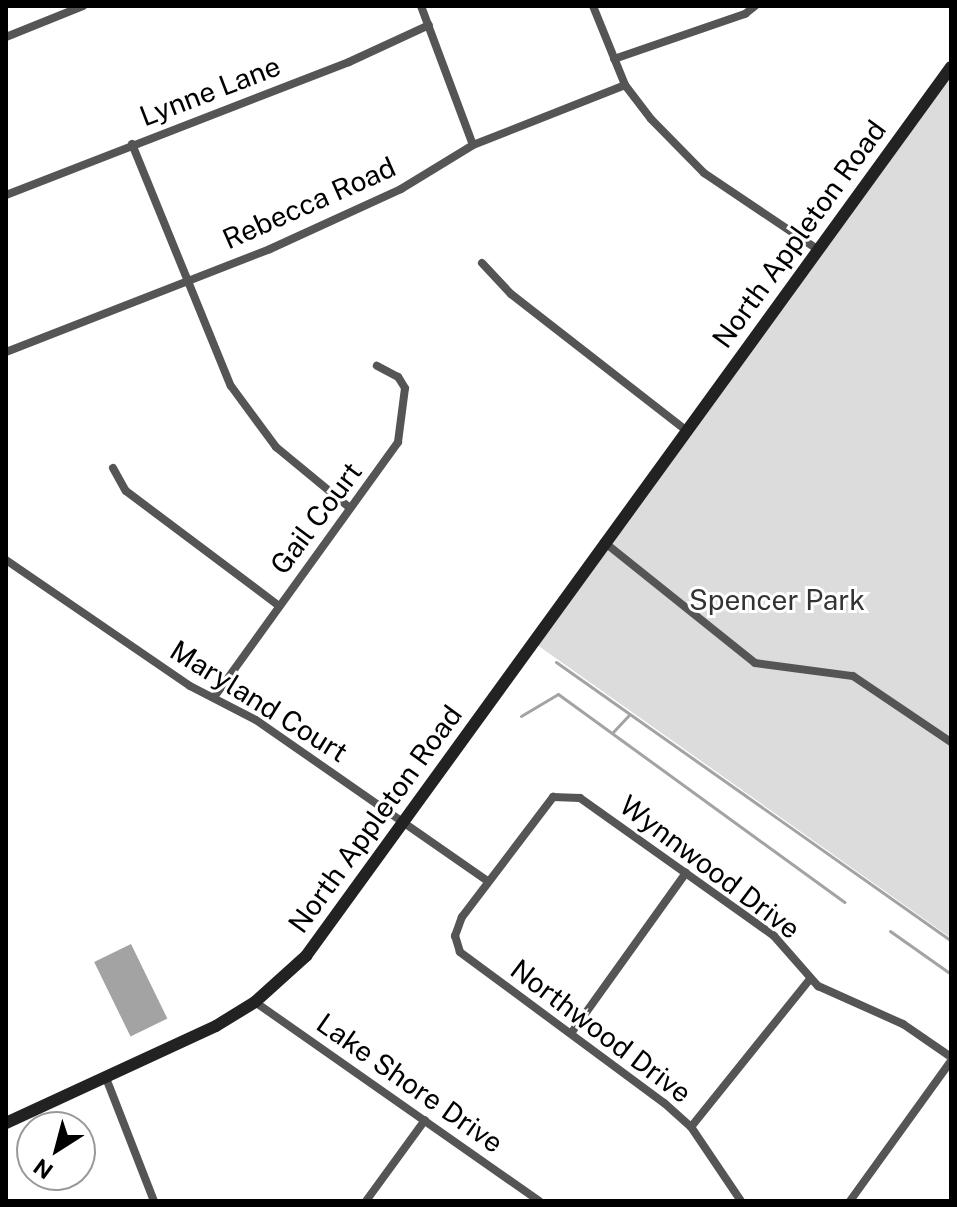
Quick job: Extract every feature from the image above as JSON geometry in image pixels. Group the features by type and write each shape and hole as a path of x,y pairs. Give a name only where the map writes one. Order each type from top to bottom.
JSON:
{"main road":[{"name":"North Appleton Road","path":"6,1123 106,1078 255,1002 306,956 951,67"}],"street":[{"path":"6,37 83,6"},
{"path":"421,6 473,145"},
{"path":"593,6 625,85 704,173 817,249"},
{"path":"614,59 745,14 755,6"},
{"name":"Lynne Lane","path":"6,195 349,62 429,25"},
{"name":"Rebecca Road","path":"6,352 401,189 473,145 625,85"},
{"path":"132,144 185,280 231,386 252,418 301,472 350,508"},
{"path":"482,263 511,294 686,430"},
{"name":"Gail Court","path":"215,696 278,605 392,453 405,420 405,388 398,377 377,366"},
{"path":"113,468 126,491 278,605"},
{"path":"604,542 755,663 853,676 951,742"},
{"name":"Maryland Court","path":"6,560 190,686 215,696 488,881"},
{"name":"Wynnwood Drive","path":"488,881 541,808 560,795 580,798 774,936 810,979 903,1024 951,1059"},
{"path":"572,1032 686,873"},
{"name":"Northwood Drive","path":"488,881 458,924 455,941 476,966 572,1032 691,1127 741,1201"},
{"path":"691,1127 810,979"},
{"name":"Lake Shore Drive","path":"255,1002 539,1201"},
{"path":"850,1201 951,1059"},
{"path":"106,1078 154,1201"},
{"path":"366,1201 425,1120"}],"green space":[{"name":"Spencer Park","path":"951,63 951,938 533,642"}],"shaded area":[{"path":"131,944 167,1019 131,1037 94,962"}],"waterway":[{"path":"556,662 951,941"},
{"path":"521,716 558,694 844,902"},
{"path":"613,732 629,715"},
{"path":"890,931 951,974"}]}
